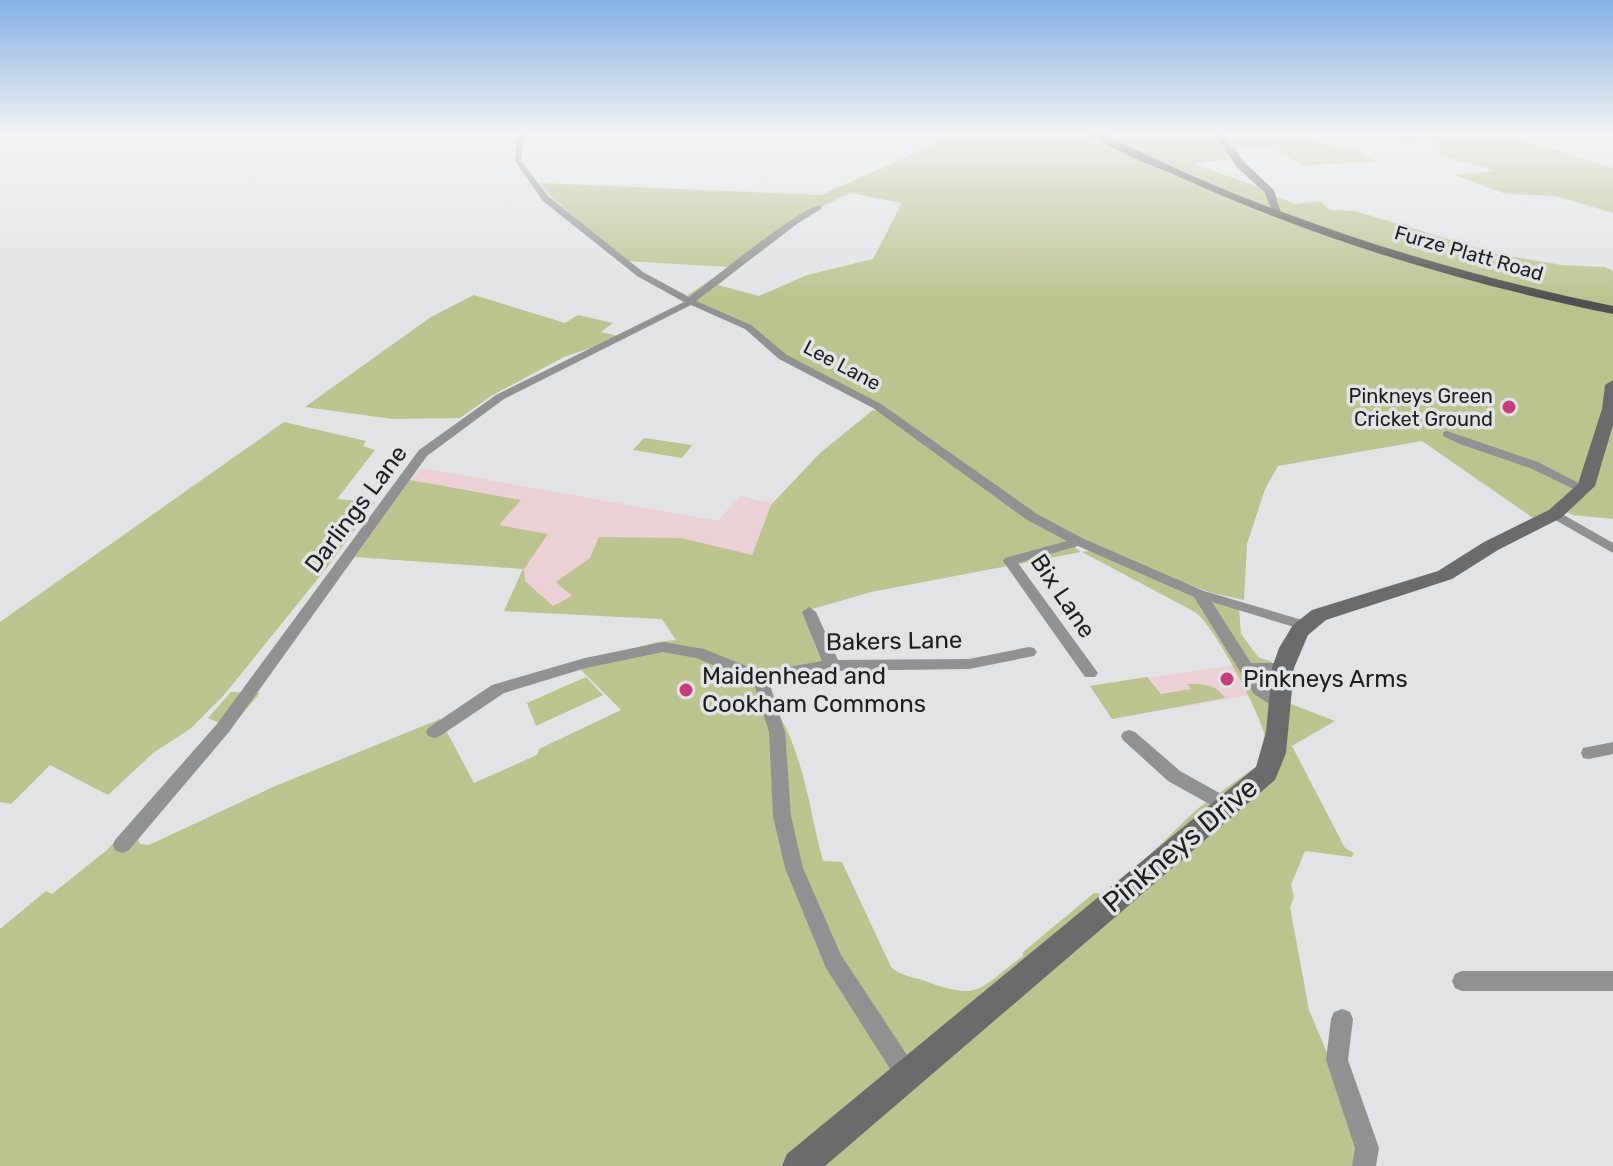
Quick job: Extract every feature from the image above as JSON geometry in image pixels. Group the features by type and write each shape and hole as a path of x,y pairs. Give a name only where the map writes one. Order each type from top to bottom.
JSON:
{"main road":[{"name":"Furze Platt Road","path":"1221,189 1278,214 1446,269 1613,310"}],"street":[{"name":"Lee Lane","path":"539,189 546,199 640,274 686,305 748,327 783,357 877,406 1002,498 1079,542 1199,594 1304,625"},
{"path":"1267,189 1278,214"},
{"name":"Darlings Lane","path":"122,845 223,728 423,453 500,397 686,305 818,207"},
{"path":"1304,625 1319,615 1445,575 1491,546 1555,514 1584,489 1611,408 1613,385"},
{"path":"1447,434 1534,465 1584,489"},
{"path":"1555,514 1613,549"},
{"name":"Bix Lane","path":"1079,542 1010,561 1090,673"},
{"path":"1199,594 1260,690 1277,701"},
{"path":"809,612 832,665"},
{"name":"Pinkneys Drive","path":"799,1166 1266,773 1274,758 1278,737 1277,701 1284,667 1292,642 1304,625"},
{"path":"434,732 498,689 585,663 663,647 699,653 760,678 777,732 782,816 794,868 833,961 907,1076"},
{"name":"Bakers Lane","path":"760,678 832,665 969,664 1029,652"},
{"path":"1246,669 1284,667"},
{"path":"1129,736 1174,776 1226,805"},
{"path":"1589,753 1613,748"},
{"path":"1462,981 1613,981"},
{"path":"1342,1019 1337,1060 1367,1148 1364,1166"}],"shaded area":[{"path":"422,468 717,521 741,496 775,504 752,555 679,643 661,619 504,611 523,568 355,557 392,502"},
{"path":"1236,665 1251,695 1112,719 1090,686"}],"green space":[{"path":"545,189 690,189 821,195 834,189 1261,189 1268,198 1277,197 1296,204 1320,201 1330,210 1355,211 1501,255 1562,265 1605,267 1613,271 1613,519 1573,515 1561,510 1536,520 1422,441 1278,466 1265,489 1247,544 1244,600 1212,593 1153,571 1037,518 929,439 788,358 758,335 687,296 729,267 625,261","holes":["850,193 902,203 873,259 807,275 759,296 718,285 802,216"]},
{"path":"1493,189 1613,189 1613,213 1556,196 1506,194"},
{"path":"474,295 565,323 578,315 613,323 601,332 622,337 564,357 491,396 460,418 393,419 305,407 431,317"},
{"path":"873,410 1072,542 1081,552 871,592 809,610 829,662 772,681 771,687 775,705 799,762 823,861 842,862 895,970 958,990 969,991 987,984 1094,893 1100,894 1129,875 1196,810 1265,760 1266,741 1257,713 1237,673 1203,620 1195,612 1082,552 1090,551 1239,608 1241,634 1258,657 1272,662 1277,671 1273,697 1335,721 1292,746 1345,848 1354,853 1352,857 1305,851 1291,885 1294,897 1290,907 1309,1010 1328,1055 1357,1146 1354,1166 0,1166 0,929 46,891 52,894 107,850 219,723 208,718 231,692 260,693 143,831 138,840 140,844 149,845 273,787 440,719 474,783 537,755 539,749 621,710 581,670 581,663 657,642 676,640 662,619 504,611 523,569 355,557 410,480 521,500 499,525 548,534 524,569 525,581 553,606 572,596 556,582 590,558 599,537 681,538 752,555 771,505 820,453"},
{"path":"284,422 366,441 363,446 375,450 337,499 375,502 329,565 224,695 190,729 153,753 108,795 50,765 11,804 0,802 0,622"},
{"path":"644,438 692,445 682,458 633,450"},
{"path":"586,677 603,695 536,726 527,703"},
{"path":"1147,677 1161,694 1191,689 1188,684 1199,684 1214,687 1225,698 1112,719 1090,686"}],"place":[{"name":"Pinkneys Green Cricket Ground","path":"1509,407"},
{"name":"Pinkneys Arms","path":"1227,679"},
{"name":"Maidenhead and Cookham Commons","path":"686,690"}]}
